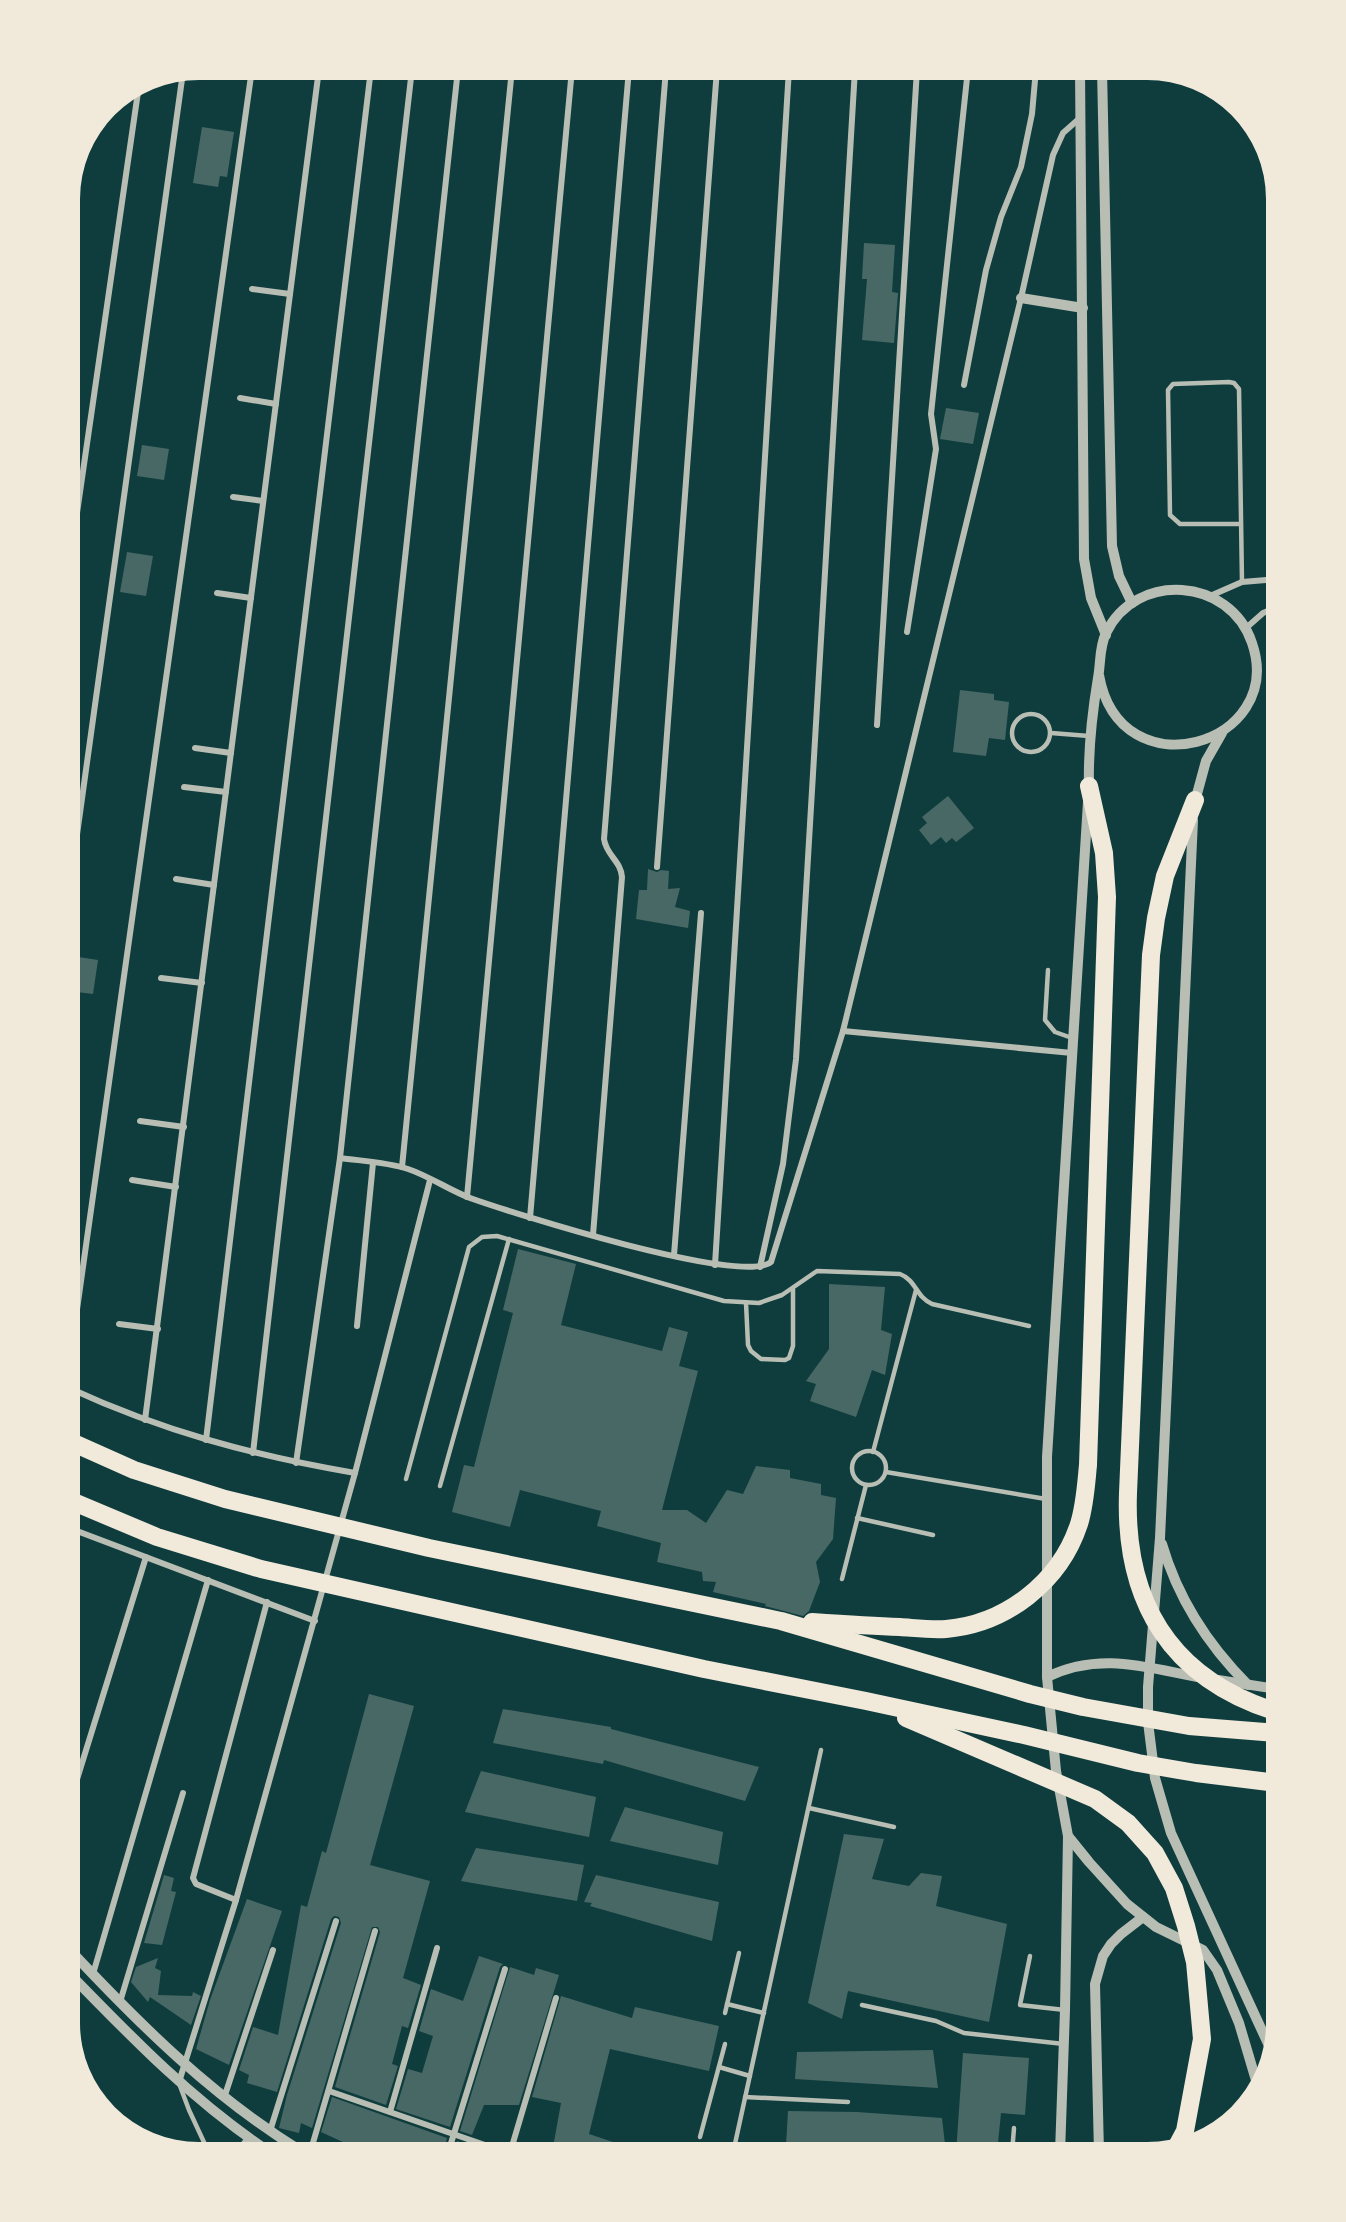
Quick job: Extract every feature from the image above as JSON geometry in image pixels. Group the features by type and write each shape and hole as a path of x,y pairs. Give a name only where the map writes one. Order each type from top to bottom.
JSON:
{"highway":[{"path":"781,1621 926,1630 965,1626 985,1621 1020,1603 1050,1576 1066,1552 1079,1525 1084,1506 1088,1465 1107,897 1104,853 1089,786"},
{"path":"1195,800 1166,876 1156,918 1151,955 1128,1493 1128,1539 1138,1583 1157,1624 1171,1643 1186,1660 1221,1689 1266,1708"},
{"path":"79,1446 151,1476 225,1499 429,1548 781,1621 1030,1694 1083,1707 1189,1726 1266,1732"},
{"path":"79,1504 157,1537 261,1569 704,1669 1024,1735 1138,1763 1266,1782"},
{"path":"866,1701 1095,1799 1128,1823 1155,1853 1174,1888 1195,1962 1202,2038 1185,2131 1182,2137"}],"street":[{"path":"79,1292 250,80"},
{"path":"146,1420 318,80"},
{"path":"206,1440 370,80"},
{"path":"253,1453 411,80"},
{"path":"296,1463 340,1158 457,80"},
{"path":"402,1167 511,80"},
{"path":"467,1197 571,80"},
{"path":"530,1218 628,80"},
{"path":"593,1234 622,877 620,866 607,852 604,839 665,80"},
{"path":"657,867 716,80"},
{"path":"715,1265 788,80"},
{"path":"760,1267 783,1164 796,1059 854,80"},
{"path":"877,725 916,80"},
{"path":"907,632 936,449 931,414 967,80"},
{"path":"964,385 986,270 1001,217 1021,167 1032,114 1035,80"},
{"path":"1080,80 1084,559 1091,598 1106,634"},
{"path":"1102,80 1112,546 1119,576 1132,603"},
{"path":"80,815 182,81"},
{"path":"80,494 138,95"},
{"path":"340,1158 402,1167 467,1197 530,1218 674,1256 715,1265 760,1267 768,1265 843,1031 1021,298 1056,144 1071,124 1081,117"},
{"path":"252,289 290,294"},
{"path":"1021,298 1083,308"},
{"path":"240,399 276,404"},
{"path":"233,498 264,501"},
{"path":"1210,596 1242,582 1266,580"},
{"path":"1060,2142 1068,1836 1056,1772 1047,1677 1047,1457 1089,786 1089,736 1101,648 1106,634 1112,623 1132,603 1161,590 1194,591 1210,596 1230,610 1246,628 1256,659 1253,692 1236,720 1224,731 1206,761 1195,800 1160,1538 1148,1705 1150,1750 1162,1806 1182,1859 1265,2037"},
{"path":"217,593 251,598"},
{"path":"1246,628 1266,612"},
{"path":"1099,675 1101,689 1114,715 1124,726 1150,741 1164,745 1195,744 1224,731"},
{"path":"195,748 231,753"},
{"path":"184,788 226,792"},
{"path":"176,879 214,885"},
{"path":"674,1256 701,913"},
{"path":"161,978 202,983"},
{"path":"843,1031 1072,1053"},
{"path":"140,1121 184,1127"},
{"path":"357,1326 374,1163"},
{"path":"132,1180 176,1187"},
{"path":"179,2083 236,1900 315,1621 356,1473 430,1180"},
{"path":"119,1324 158,1329"},
{"path":"79,1392 146,1420 206,1440 296,1463 356,1473"},
{"path":"79,1532 315,1621"},
{"path":"1160,1538 1176,1585 1200,1628 1214,1649 1248,1685"},
{"path":"79,1772 146,1557"},
{"path":"83,1987 93,1975 208,1580"},
{"path":"236,1900 196,1884 193,1878 267,1602"},
{"path":"1047,1677 1075,1665 1120,1663 1266,1687"},
{"path":"120,2002 183,1793"},
{"path":"1068,1836 1127,1904 1156,1927 1203,1950 1217,1970 1239,2022 1254,2075"},
{"path":"1099,2142 1095,1984 1103,1956 1111,1944 1143,1917"},
{"path":"270,2132 336,1921"},
{"path":"313,2142 375,1931"},
{"path":"390,2112 437,1948"},
{"path":"224,2099 273,1950"},
{"path":"79,1960 153,2037 224,2099 286,2142"},
{"path":"451,2142 505,1970"},
{"path":"79,1983 179,2083 254,2142"},
{"path":"512,2142 556,1998"},
{"path":"329,2091 477,2142"}],"lane":[{"path":"1240,524 1180,524 1170,515 1168,390 1173,384 1229,382 1237,386 1242,582"},
{"path":"1031,714 1045,719 1051,733 1045,747 1032,753 1018,747 1012,734 1017,720 1031,714"},
{"path":"1051,733 1089,736"},
{"path":"1048,970 1045,1020 1055,1032 1073,1038"},
{"path":"406,1479 469,1247 475,1241 490,1235 724,1301 759,1303 793,1289 817,1271 900,1274 908,1277 916,1290 932,1304 1029,1326"},
{"path":"440,1486 509,1239"},
{"path":"746,1303 748,1345 751,1351 761,1359 785,1360 789,1358 793,1346 793,1289"},
{"path":"873,1452 916,1290"},
{"path":"873,1452 884,1459 886,1472 879,1483 866,1485 855,1478 853,1465 860,1454 873,1452"},
{"path":"886,1472 1047,1499"},
{"path":"842,1579 866,1485"},
{"path":"857,1518 933,1535"},
{"path":"735,2142 821,1750"},
{"path":"809,1808 894,1827"},
{"path":"725,2013 739,1953"},
{"path":"1030,1956 1020,2005 1065,2010"},
{"path":"727,2004 764,2013"},
{"path":"862,2005 936,2020 964,2033 1064,2044"},
{"path":"700,2137 725,2044"},
{"path":"719,2067 750,2076"},
{"path":"179,2083 204,2142"},
{"path":"745,2097 848,2102"},
{"path":"1013,2142 1014,2128"},
{"path":"244,2142 247,2137"}],"building":[{"path":"202,127 234,132 227,177 220,176 218,187 193,183"},
{"path":"864,243 895,245 892,292 898,293 894,343 862,340 867,279 862,279"},
{"path":"946,408 979,413 973,444 940,439"},
{"path":"142,445 169,449 164,480 137,476"},
{"path":"127,552 153,556 146,596 120,592"},
{"path":"960,690 994,694 994,700 1009,702 1005,740 989,738 986,756 953,752"},
{"path":"948,796 974,828 956,842 952,838 946,843 941,837 931,845 919,830 927,823 922,817"},
{"path":"648,869 657,872 669,871 668,889 680,888 675,907 690,911 688,928 636,919 639,890 647,890"},
{"path":"80,957 98,960 93,994 80,992"},
{"path":"518,1249 576,1264 561,1325 662,1351 669,1327 688,1332 679,1366 698,1371 662,1510 687,1510 706,1523 727,1490 743,1494 756,1466 790,1470 790,1478 821,1484 821,1495 836,1498 833,1539 816,1562 820,1582 809,1611 803,1616 765,1606 766,1604 713,1592 716,1582 703,1581 702,1572 657,1562 661,1543 597,1526 601,1511 520,1490 510,1527 452,1512 464,1465 474,1467 513,1313 503,1310"},
{"path":"829,1284 885,1287 881,1330 892,1334 885,1375 872,1370 856,1417 810,1401 816,1384 806,1381 829,1349"},
{"path":"369,1694 414,1706 370,1865 430,1881 403,1978 421,1985 408,2028 402,2026 392,2064 398,2066 386,2105 335,2087 380,1932 378,1927 372,1927 312,2128 301,2123 299,2133 279,2128 287,2095 341,1923 339,1917 334,1916 331,1919 277,2092 247,2083 249,2075 239,2070 253,2027 278,2035 301,1905 307,1907 322,1851 326,1853"},
{"path":"503,1709 611,1727 611,1729 759,1767 745,1801 604,1760 603,1764 493,1743"},
{"path":"481,1771 596,1797 589,1837 465,1812"},
{"path":"625,1807 723,1832 718,1865 610,1841"},
{"path":"844,1834 884,1839 872,1879 909,1886 921,1873 942,1876 936,1906 1007,1924 989,2022 848,1991 842,2019 808,2003"},
{"path":"476,1848 584,1865 577,1901 461,1881"},
{"path":"164,1875 174,1878 171,1891 176,1892 162,1945 144,1943"},
{"path":"596,1875 719,1902 712,1941 590,1906 592,1903 584,1902"},
{"path":"247,1899 282,1911 229,2065 196,2049 210,2000"},
{"path":"479,1956 503,1964 500,1967 450,2127 396,2109 408,2069 422,2073 433,2036 419,2031 431,1989 463,2001"},
{"path":"158,1958 155,1968 161,1971 158,1995 192,1996 193,1992 201,1996 191,2025 150,1997 148,2002 131,1982 136,1967"},
{"path":"510,1967 534,1975 536,1968 559,1975 519,2105 484,2105 472,2135 460,2131"},
{"path":"561,1996 632,2018 635,2007 719,2026 709,2071 610,2049 589,2134 613,2142 554,2142 561,2103 532,2097"},
{"path":"933,2050 938,2088 795,2079 797,2052"},
{"path":"963,2053 1029,2058 1025,2115 1001,2113 998,2142 957,2142"},
{"path":"332,2097 447,2138 446,2142 343,2142 321,2132"},
{"path":"788,2111 857,2112 942,2118 945,2142 786,2142"}]}
